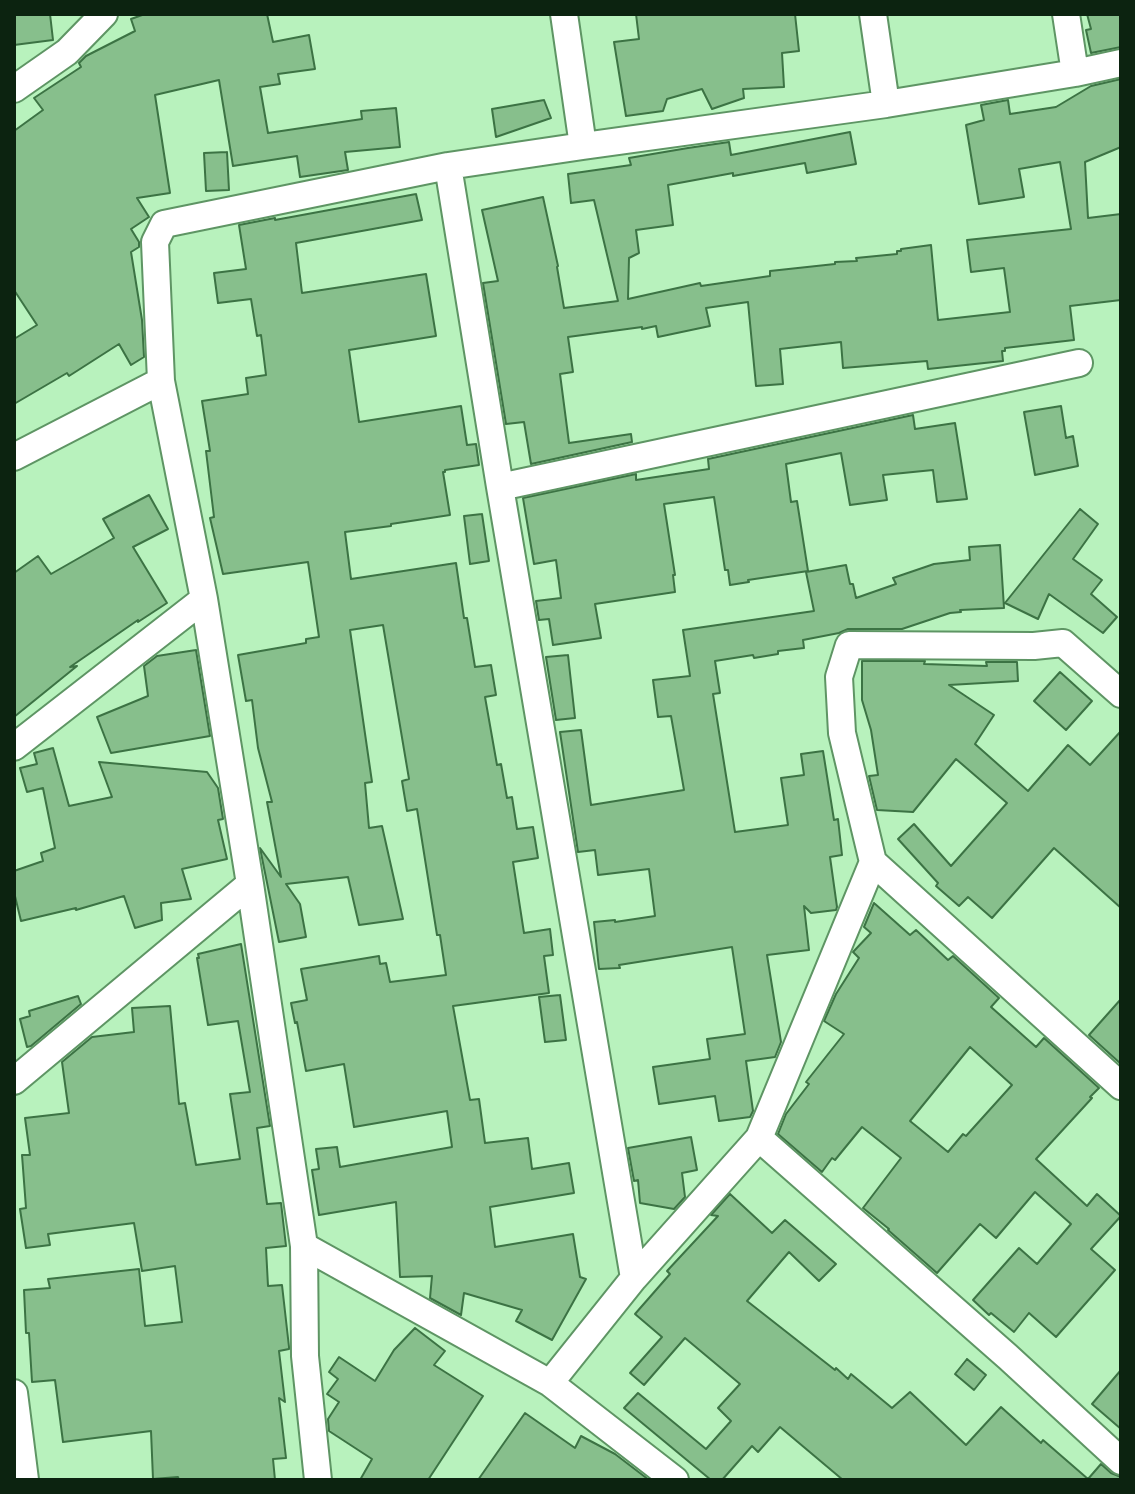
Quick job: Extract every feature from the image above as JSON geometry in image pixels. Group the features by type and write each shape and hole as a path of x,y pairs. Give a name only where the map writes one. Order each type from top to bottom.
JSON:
{"street":[{"path":"14,89 67,52 104,14"},
{"path":"564,14 583,146"},
{"path":"873,14 886,104"},
{"path":"1066,14 1075,73"},
{"path":"318,1480 305,1356 304,1246 204,599 161,381 155,242 164,224 448,166 886,104 1121,63"},
{"path":"448,166 634,1278"},
{"path":"500,487 1079,363"},
{"path":"14,457 161,381"},
{"path":"14,747 204,599"},
{"path":"1121,694 1063,643 1034,646 849,645 839,677 842,733 873,862 1121,1086"},
{"path":"550,1383 634,1278 759,1138 873,862"},
{"path":"14,1081 250,884"},
{"path":"759,1138 1121,1461"},
{"path":"304,1246 550,1383 675,1480"},
{"path":"14,1393 25,1480"}],"building":[{"path":"14,14 50,14 53,40 14,45"},
{"path":"145,14 267,14 273,42 309,35 315,69 278,74 280,84 260,87 268,133 362,119 361,111 396,108 400,147 345,152 348,170 300,177 297,156 233,166 219,80 155,95 170,193 137,198 149,217 131,229 139,242 139,247 131,252 142,320 144,357 131,365 119,344 69,376 67,373 14,404 14,339 37,325 14,290 14,131 43,110 34,98 81,67 79,63 86,56 135,31 131,19"},
{"path":"636,14 795,14 799,51 782,53 784,87 743,89 744,98 712,109 702,89 667,99 663,111 626,116 614,42 639,39"},
{"path":"1087,14 1121,14 1121,47 1091,53 1086,30 1091,29"},
{"path":"1121,79 1121,147 1085,162 1088,218 1121,214 1121,300 1070,306 1074,340 1005,348 1002,351 1003,361 928,369 927,361 843,368 841,342 780,349 783,384 756,386 748,302 706,308 710,326 658,337 656,326 568,337 573,372 560,374 569,443 631,434 632,442 531,464 524,422 506,424 483,283 498,281 482,210 543,197 564,308 618,301 594,200 571,203 568,174 631,165 629,158 688,148 729,142 731,155 850,132 856,164 807,173 805,163 668,185 673,225 636,230 639,253 629,258 628,299 700,283 701,286 770,276 770,271 857,261 856,258 897,254 901,249 931,245 938,320 1010,312 1004,268 971,272 967,240 1071,229 1060,162 1019,169 1024,197 979,204 966,125 984,120 981,105 1008,100 1010,114 1056,107 1091,86"},
{"path":"544,100 551,118 496,137 492,109"},
{"path":"227,152 229,190 206,191 204,153"},
{"path":"416,194 422,220 296,243 302,293 426,274 436,336 349,350 359,422 461,406 467,445 476,444 479,465 443,472 450,515 345,532 351,579 456,563 475,667 491,665 496,695 485,697 497,765 501,764 507,798 512,797 517,829 533,827 538,858 513,862 524,933 550,929 553,955 544,956 549,993 453,1006 470,1100 479,1099 485,1143 528,1138 532,1169 569,1163 574,1193 490,1207 495,1247 573,1234 580,1277 586,1279 552,1340 516,1321 522,1310 464,1293 461,1315 430,1298 432,1276 400,1277 396,1202 319,1215 312,1170 319,1169 316,1149 337,1147 340,1167 452,1147 447,1111 354,1127 344,1064 306,1071 291,1003 307,1000 301,969 379,956 380,964 386,963 390,982 446,975 440,935 437,935 417,809 407,811 402,781 409,779 383,625 350,630 372,782 365,783 369,828 382,826 403,919 359,925 348,877 286,884 300,904 306,937 279,942 260,848 281,877 267,802 272,802 258,748 252,700 246,701 238,655 306,643 306,639 319,637 308,562 223,574 210,518 214,517 206,451 210,451 202,401 248,394 246,378 266,375 261,335 257,336 251,299 218,303 214,273 246,269 239,225"},
{"path":"1061,406 1066,438 1073,436 1078,466 1035,475 1024,412"},
{"path":"913,415 915,429 955,423 967,499 937,502 933,470 883,475 887,500 850,505 841,453 786,464 791,502 797,501 808,571 730,585 714,497 664,504 675,592 595,604 601,638 553,645 549,619 539,620 536,601 561,598 556,560 534,564 523,498 636,474 636,480 709,469 708,459"},
{"path":"149,495 168,529 133,547 167,603 70,667 77,666 14,717 14,573 38,556 51,574 114,538 103,519"},
{"path":"1080,509 1098,524 1073,559 1102,580 1091,594 1117,617 1103,633 1049,594 1038,619 1005,603"},
{"path":"482,514 489,561 470,564 464,516"},
{"path":"1000,545 1004,608 960,610 902,629 848,629 803,640 804,648 754,658 753,655 715,661 720,693 713,694 735,832 788,825 781,778 804,775 801,754 823,751 834,820 838,819 842,855 830,857 837,907 836,910 811,913 804,906 809,950 767,955 781,1042 775,1057 746,1061 753,1111 750,1117 719,1121 715,1096 659,1104 653,1067 710,1059 707,1039 745,1034 732,947 619,965 620,968 599,969 594,922 655,916 649,869 598,875 595,850 578,852 560,732 581,730 591,805 684,790 671,716 658,717 653,680 690,676 683,630 814,611 806,572 846,565 856,598 896,584 893,578 934,564 970,560 969,547"},
{"path":"196,650 210,736 111,753 97,717 148,696 144,666 157,656"},
{"path":"568,655 575,718 556,720 546,657"},
{"path":"862,661 925,661 924,664 987,666 986,662 1017,662 1018,681 949,685 994,715 975,744 1028,791 1068,745 1090,765 1121,731 1121,908 1054,848 992,918 968,897 959,906 936,886 938,883 898,839 914,824 951,866 1007,803 956,759 913,812 877,810 869,776 878,775 871,730 862,700"},
{"path":"1060,672 1092,701 1066,730 1034,701"},
{"path":"53,748 69,806 112,797 99,762 207,772 218,788 223,819 218,820 227,859 182,869 191,899 161,903 162,920 135,928 124,896 21,921 14,892 14,871 43,861 41,853 55,848 43,788 27,792 20,768 37,764 34,753"},
{"path":"874,903 910,935 916,930 948,960 953,956 999,998 991,1007 1036,1047 1044,1038 1099,1088 1036,1159 1087,1206 1097,1194 1121,1216 1091,1249 1115,1270 1056,1337 1029,1313 1014,1332 973,1300 1019,1248 1037,1264 1071,1224 1035,1192 996,1238 980,1224 937,1273 863,1208 901,1158 862,1127 822,1172 778,1134 786,1114 809,1084 806,1082 844,1034 824,1021 836,994 859,958 853,952 871,933 864,927","holes":["970,1047 1012,1085 948,1152 910,1121"]},
{"path":"241,944 270,1126 257,1128 267,1204 281,1203 286,1246 266,1248 268,1286 282,1285 289,1347 279,1351 285,1402 279,1398 286,1458 273,1459 275,1480 153,1479 151,1431 63,1442 55,1380 32,1382 24,1290 50,1288 48,1279 139,1269 145,1326 182,1322 175,1266 142,1271 134,1223 48,1234 50,1245 26,1248 20,1209 26,1208 22,1155 30,1155 25,1118 69,1113 62,1062 92,1037 134,1032 132,1008 170,1006 179,1104 185,1103 196,1165 240,1159 230,1094 250,1092 238,1021 208,1025 197,958 198,954"},
{"path":"560,995 566,1040 545,1042 539,997"},
{"path":"78,996 81,1004 27,1047 20,1019 30,1016 29,1011"},
{"path":"1121,999 1121,1064 1089,1035"},
{"path":"691,1137 697,1170 682,1173 685,1197 674,1209 640,1203 638,1180 634,1181 628,1148"},
{"path":"730,1194 772,1233 785,1220 836,1264 819,1281 789,1252 747,1301 835,1370 848,1379 851,1374 892,1408 910,1392 966,1445 1001,1407 1088,1479 1101,1464 1121,1480 843,1480 780,1427 758,1452 752,1446 722,1480 711,1480 624,1408 638,1393 706,1449 731,1421 718,1408 740,1384 685,1338 644,1385 630,1373 662,1337 635,1314 670,1274 667,1271 718,1216 711,1215"},
{"path":"415,1328 445,1351 434,1365 483,1396 428,1480 360,1480 372,1459 329,1431 328,1419 339,1402 327,1394 338,1379 329,1372 339,1357 375,1381 394,1350"},
{"path":"967,1359 986,1375 974,1390 955,1374"},
{"path":"1121,1370 1121,1429 1092,1404"},
{"path":"525,1413 575,1448 581,1436 615,1454 649,1480 478,1480"}]}
